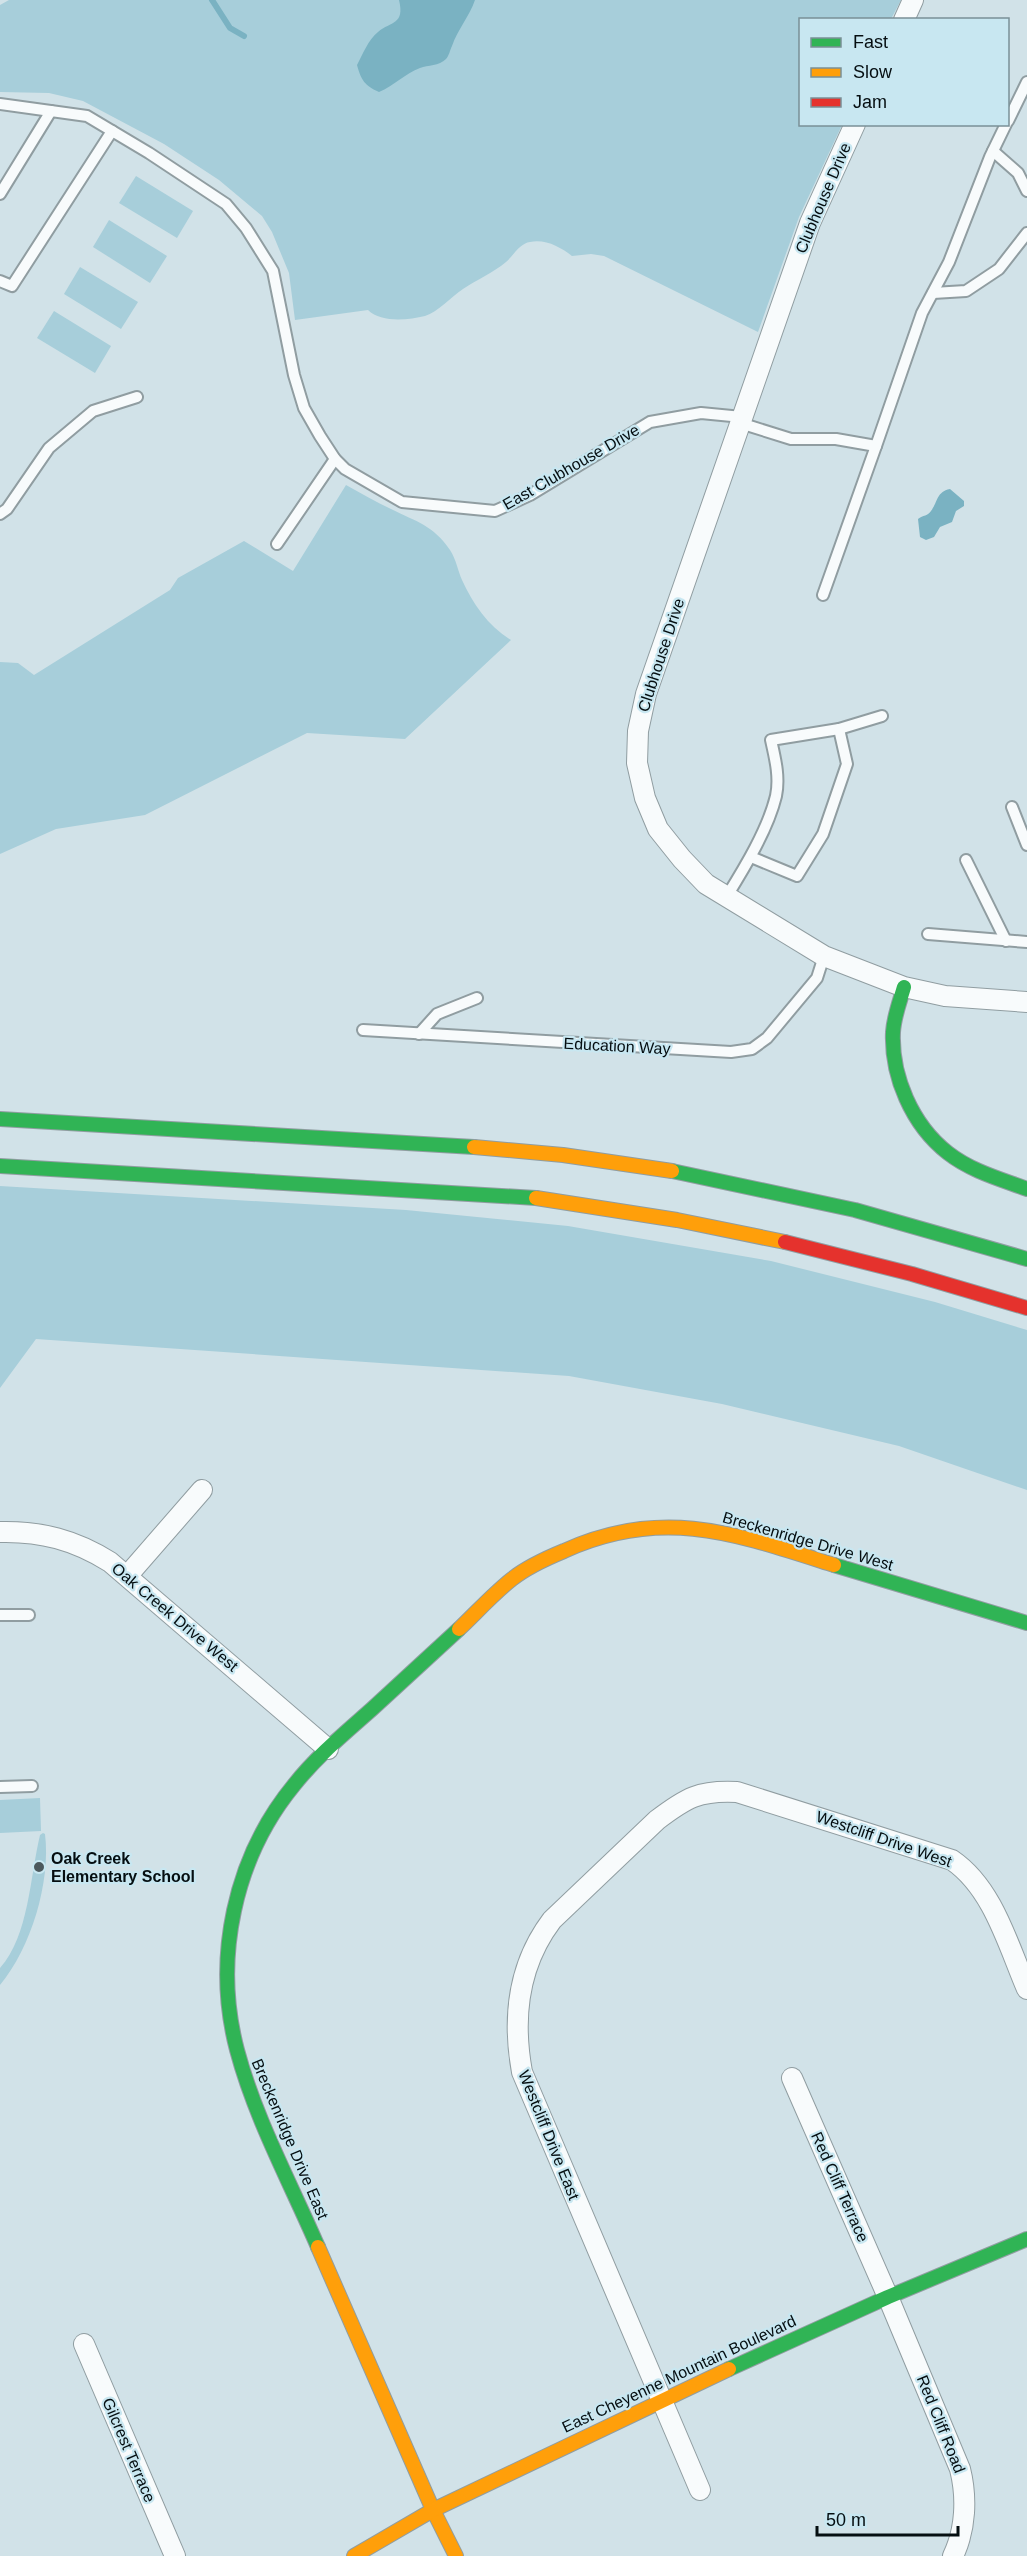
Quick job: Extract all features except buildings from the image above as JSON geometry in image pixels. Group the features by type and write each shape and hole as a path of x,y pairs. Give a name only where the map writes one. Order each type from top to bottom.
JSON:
{"main road":[{"path":"904,987 893,1030 896,1069 906,1100 946,1152 973,1167 1027,1190"},
{"path":"0,1119 465,1146 564,1155 690,1176 846,1207 952,1235 1027,1259"},
{"path":"0,1166 462,1193 558,1201 682,1222 835,1252 938,1280 1027,1308"},
{"name":"Breckenridge Drive West","path":"328,1749 513,1578 559,1553 613,1533 648,1527 681,1527 743,1537 1027,1623"},
{"name":"Breckenridge Drive East","path":"328,1749 283,1798 267,1823 252,1850 236,1895 228,1949 227,1988 232,2031 253,2098 433,2510 456,2556"},
{"name":"East Cheyenne Mountain Boulevard","path":"354,2556 433,2510 662,2399 888,2297 1027,2239"}],"street":[{"path":"905,18 913,0"},
{"name":"Clubhouse Drive","path":"854,126 810,223 646,694 638,731 637,763 645,798 658,829 706,884 824,956 904,987 945,996 1027,1002"},
{"path":"128,1575 202,1490"},
{"name":"Oak Creek Drive West","path":"0,1532 46,1535 75,1542 110,1562 128,1575 328,1749"},
{"name":"Westcliff Drive West","path":"705,1792 737,1792 756,1797 952,1860 966,1870 990,1904 1027,1989"},
{"name":"Westcliff Drive East","path":"700,2490 529,2094 522,2072 516,2026 523,1976 540,1936 552,1920 657,1820 673,1808 705,1792"},
{"name":"Red Cliff Terrace","path":"792,2078 888,2297"},
{"name":"Red Cliff Road","path":"888,2297 960,2469 965,2489 962,2532 953,2556"},
{"name":"Gilcrest Terrace","path":"84,2344 174,2556"}],"lane":[{"path":"1009,119 1027,82"},
{"name":"East Clubhouse Drive","path":"0,104 87,116 226,204 246,228 273,271 294,375 304,408 334,459 345,469 402,502 454,509 495,511 530,495 650,422 700,413 741,420 791,439 836,439 876,446"},
{"path":"0,194 51,111"},
{"path":"824,596 922,313 950,262 993,151 1006,126"},
{"path":"0,280 12,286 112,131"},
{"path":"993,151 1018,173 1027,191"},
{"path":"933,293 966,291 974,286 999,270 1027,233"},
{"path":"0,514 7,508 49,448 93,411 137,398"},
{"path":"277,544 334,459"},
{"path":"727,896 752,857 776,795 777,767 771,740 839,729 882,716"},
{"path":"752,857 797,876 823,834 848,764 839,729"},
{"path":"1012,807 1027,845"},
{"path":"966,860 1006,941"},
{"path":"928,934 1027,942"},
{"name":"Education Way","path":"363,1030 731,1052 752,1049 767,1038 817,978 824,956"},
{"path":"418,1034 437,1014 477,998"},
{"path":"0,1615 29,1615"},
{"path":"0,1787 32,1786"}],"shaded area":[{"path":"9,0 901,0 892,18 799,18 799,126 842,126 799,217 758,332 604,256 591,254 572,256 552,244 536,241 523,245 501,266 425,316 411,319 387,319 368,310 295,320 289,273 272,232 262,216 219,180 164,144 83,101 49,93 0,92 0,5"},
{"path":"399,0 475,0 446,59 414,71 379,92 364,82 357,65 374,35 398,18"},
{"path":"136,176 193,211 177,238 119,203"},
{"path":"109,220 167,256 150,283 93,247"},
{"path":"80,267 138,302 121,329 64,294"},
{"path":"54,311 111,346 95,373 37,338"},
{"path":"346,485 431,529 452,554 462,580 476,606 495,628 511,640 405,739 307,733 145,815 56,829 0,854 0,662 18,663 34,675 170,590 178,578 244,541 293,571"},
{"path":"950,489 964,501 964,506 956,511 952,522 940,527 934,537 926,540 920,537 918,519 930,513 942,492"},
{"path":"0,1186 406,1210 568,1226 771,1261 935,1302 1027,1330 1027,1490 899,1446 722,1404 569,1376 36,1339 0,1388"},
{"path":"40,1798 41,1831 0,1833 0,1800"},
{"path":"45,1834 46,1853 42,1893 21,1953 0,1985 0,1968 10,1955 23,1923 40,1835"}],"waterway":[{"path":"212,0 230,28 244,36"}],"traffic: fast":[{"path":"904,987 895,1020 893,1049 900,1082 914,1114 935,1142 966,1165 1027,1189"},
{"path":"0,1119 474,1147"},
{"path":"0,1166 536,1198"},
{"path":"672,1171 855,1210 1027,1259"},
{"path":"834,1565 1027,1623"},
{"path":"318,2247 263,2125 237,2050 230,2015 227,1980 234,1911 243,1877 256,1844 273,1814 294,1785 332,1745 459,1629"},
{"path":"729,2369 888,2297 1027,2239"}],"traffic: slow":[{"path":"474,1147 563,1155 672,1171"},
{"path":"536,1198 677,1220 785,1242"},
{"path":"459,1629 491,1597 531,1567 600,1537 634,1530 667,1527 732,1535 834,1565"},
{"path":"318,2247 433,2510 456,2556"},
{"path":"354,2556 433,2510 729,2369"}],"traffic: jam":[{"path":"785,1242 912,1274 1027,1308"}],"place":[{"name":"Oak Creek Elementary School","path":"39,1867"}]}
